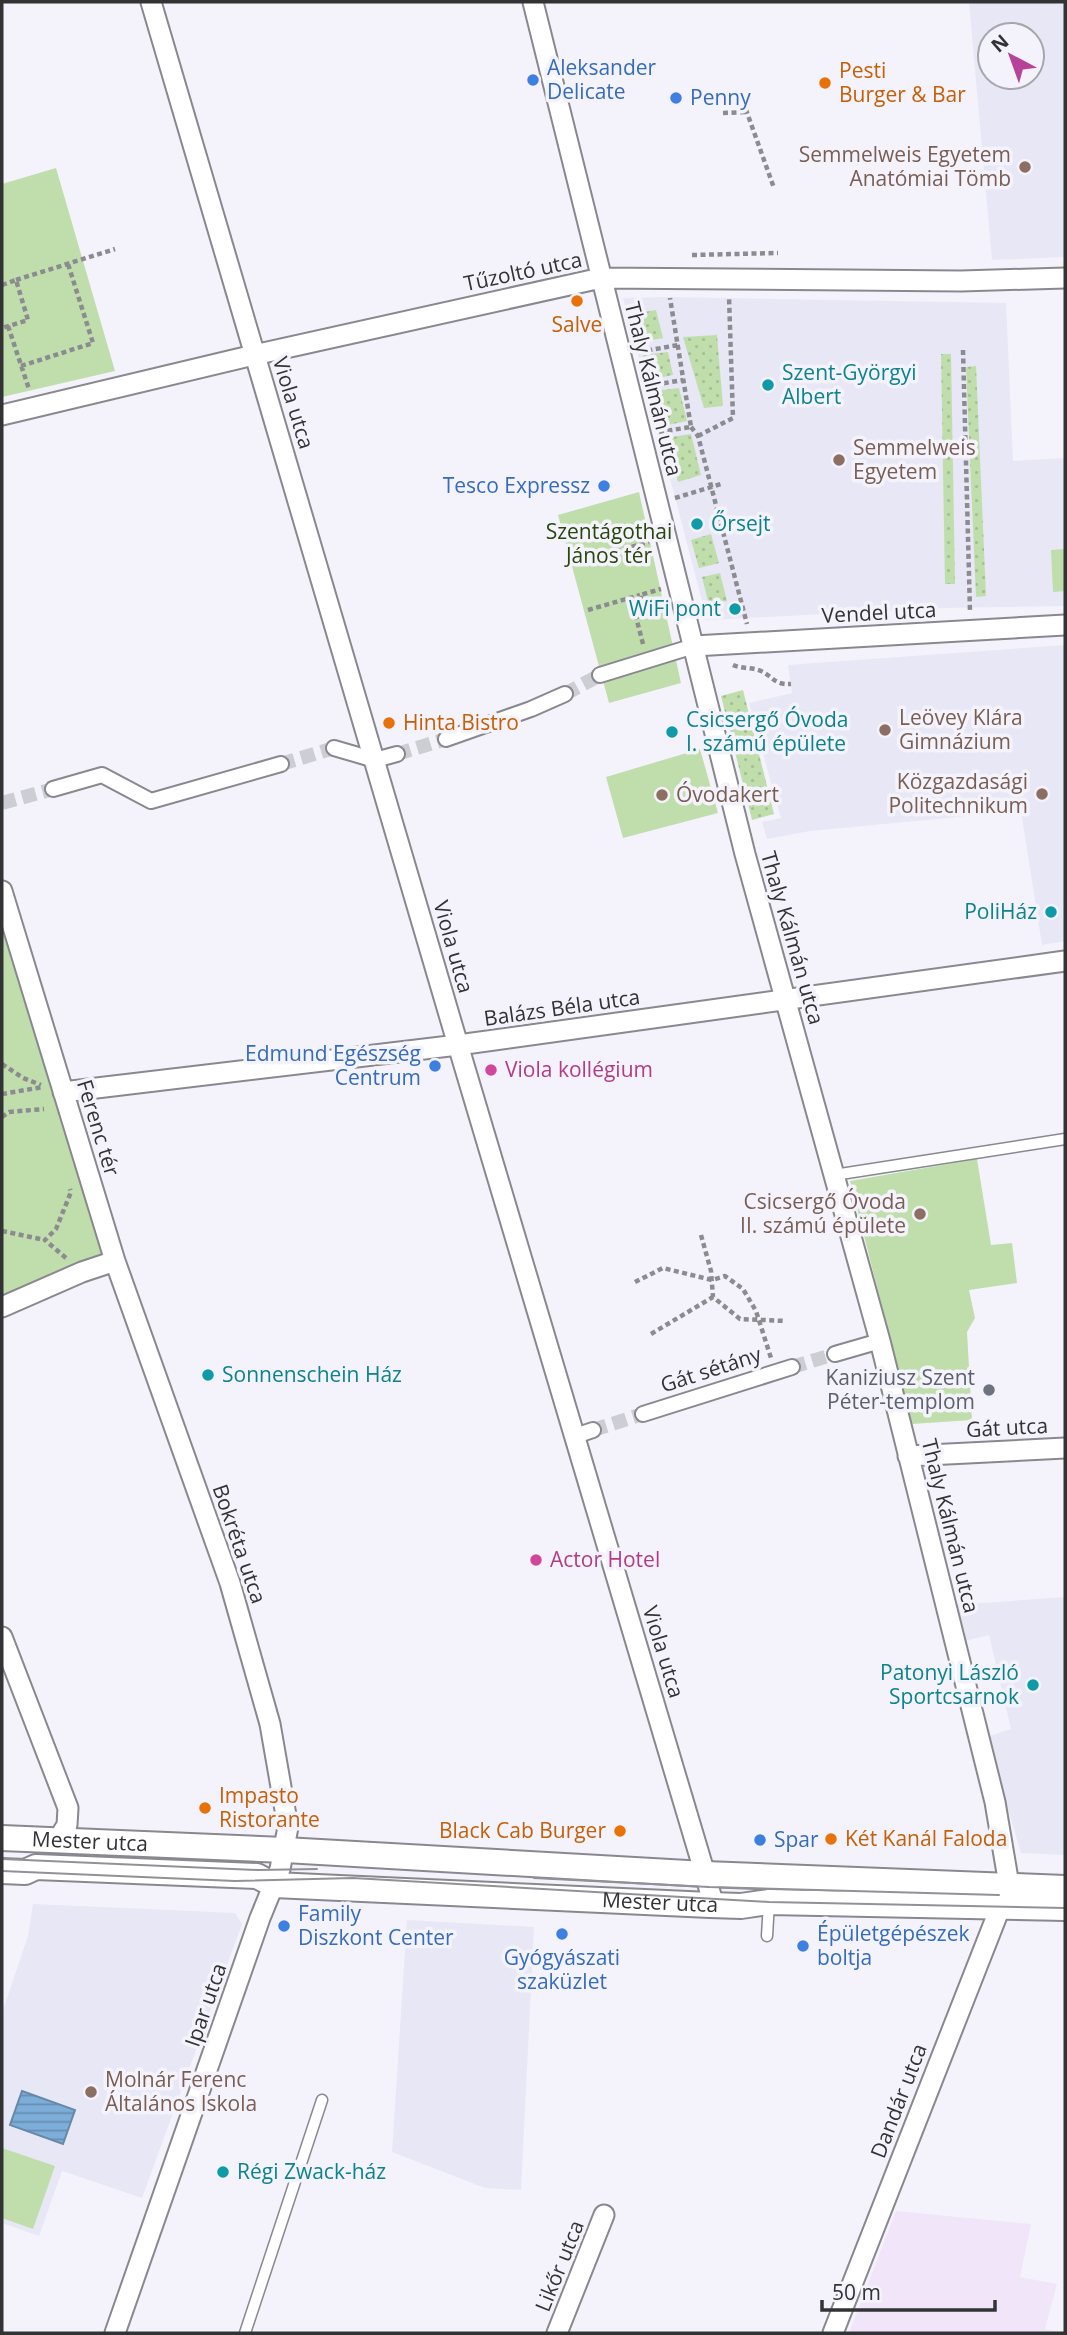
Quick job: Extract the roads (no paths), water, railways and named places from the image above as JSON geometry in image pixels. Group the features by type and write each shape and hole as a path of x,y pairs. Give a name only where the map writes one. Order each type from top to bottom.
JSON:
{"street":[{"name":"Viola utca","path":"151,2 458,1045 584,1433 712,1899 710,1905"},
{"name":"Thaly Kálmán utca","path":"533,2 745,854 880,1341 991,1788 1005,1895"},
{"name":"Tűzoltó utca","path":"2,415 254,355 601,278 961,281 1065,278"},
{"name":"Vendel utca","path":"694,646 1065,625"},
{"path":"600,675 694,646"},
{"path":"446,739 565,694"},
{"path":"334,748 376,761 397,754"},
{"path":"53,789 102,775 151,801 281,764"},
{"name":"Ferenc tér","path":"2,891 115,1261"},
{"name":"Balázs Béla utca","path":"63,1092 458,1045 1065,961"},
{"path":"2,1307 82,1272 115,1261"},
{"name":"Bokréta utca","path":"115,1261 230,1583 270,1724 288,1827 285,1850"},
{"path":"835,1354 880,1341"},
{"name":"Gát sétány","path":"643,1414 792,1367"},
{"name":"Gát utca","path":"908,1456 1065,1448"},
{"path":"2,1637 68,1808 67,1825 57,1841"},
{"name":"Mester utca","path":"23,1850 57,1841 285,1850 705,1874 1005,1895 1065,1908"},
{"name":"Mester utca","path":"23,1850 265,1880 710,1905 1005,1895 1065,1888"},
{"name":"Mester utca","path":"2,1871 25,1872 23,1850"},
{"name":"Ipar utca","path":"115,2333 260,1918 265,1880 285,1850"},
{"name":"Dandár utca","path":"833,2333 1005,1895"},
{"name":"Likőr utca","path":"557,2333 604,2215"}],"lane":[{"path":"834,1175 1065,1139"},
{"path":"767,1936 769,1902"},
{"path":"245,2333 322,2100"}],"water":[{"path":"22,2091 75,2110 63,2144 10,2125"}],"tunnel":[{"path":"565,694 600,675"},
{"path":"397,754 446,739"},
{"path":"281,764 334,748"},
{"path":"2,803 53,789"},
{"path":"792,1367 835,1354"},
{"path":"593,1430 643,1414"}],"tram line":[{"path":"2,1859 258,1870 317,1869"},
{"path":"2,1871 235,1881 353,1878 769,1902 1065,1908"},
{"path":"534,1878 709,1887 999,1895"}],"place":[{"name":"Aleksander Delicate","path":"533,80"},
{"name":"Pesti Burger & Bar","path":"825,83"},
{"name":"Penny","path":"676,98"},
{"name":"Semmelweis Egyetem Anatómiai Tömb","path":"1025,167"},
{"name":"Salve","path":"577,301"},
{"name":"Szent-Györgyi Albert","path":"768,385"},
{"name":"Semmelweis Egyetem","path":"839,460"},
{"name":"Tesco Expressz","path":"604,486"},
{"name":"Őrsejt","path":"697,524"},
{"name":"WiFi pont","path":"735,609"},
{"name":"Hinta Bistro","path":"389,723"},
{"name":"Leövey Klára Gimnázium","path":"885,730"},
{"name":"Csicsergő Óvoda I. számú épülete","path":"672,732"},
{"name":"Közgazdasági Politechnikum","path":"1042,794"},
{"name":"Óvodakert","path":"662,795"},
{"name":"PoliHáz","path":"1051,912"},
{"name":"Edmund Egészség Centrum","path":"435,1066"},
{"name":"Viola kollégium","path":"491,1070"},
{"name":"Csicsergő Óvoda II. számú épülete","path":"920,1214"},
{"name":"Sonnenschein Ház","path":"208,1375"},
{"name":"Kaniziusz Szent Péter-templom","path":"989,1390"},
{"name":"Actor Hotel","path":"536,1560"},
{"name":"Patonyi László Sportcsarnok","path":"1033,1685"},
{"name":"Impasto Ristorante","path":"205,1808"},
{"name":"Black Cab Burger","path":"620,1831"},
{"name":"Két Kanál Faloda","path":"831,1839"},
{"name":"Spar","path":"760,1840"},
{"name":"Family Diszkont Center","path":"284,1926"},
{"name":"Gyógyászati szaküzlet","path":"562,1934"},
{"name":"Épületgépészek boltja","path":"803,1946"},
{"name":"Molnár Ferenc Általános Iskola","path":"91,2092"},
{"name":"Régi Zwack-ház","path":"223,2172"}],"park label":[{"name":"Szentágothai János tér","path":"609,544"}]}
